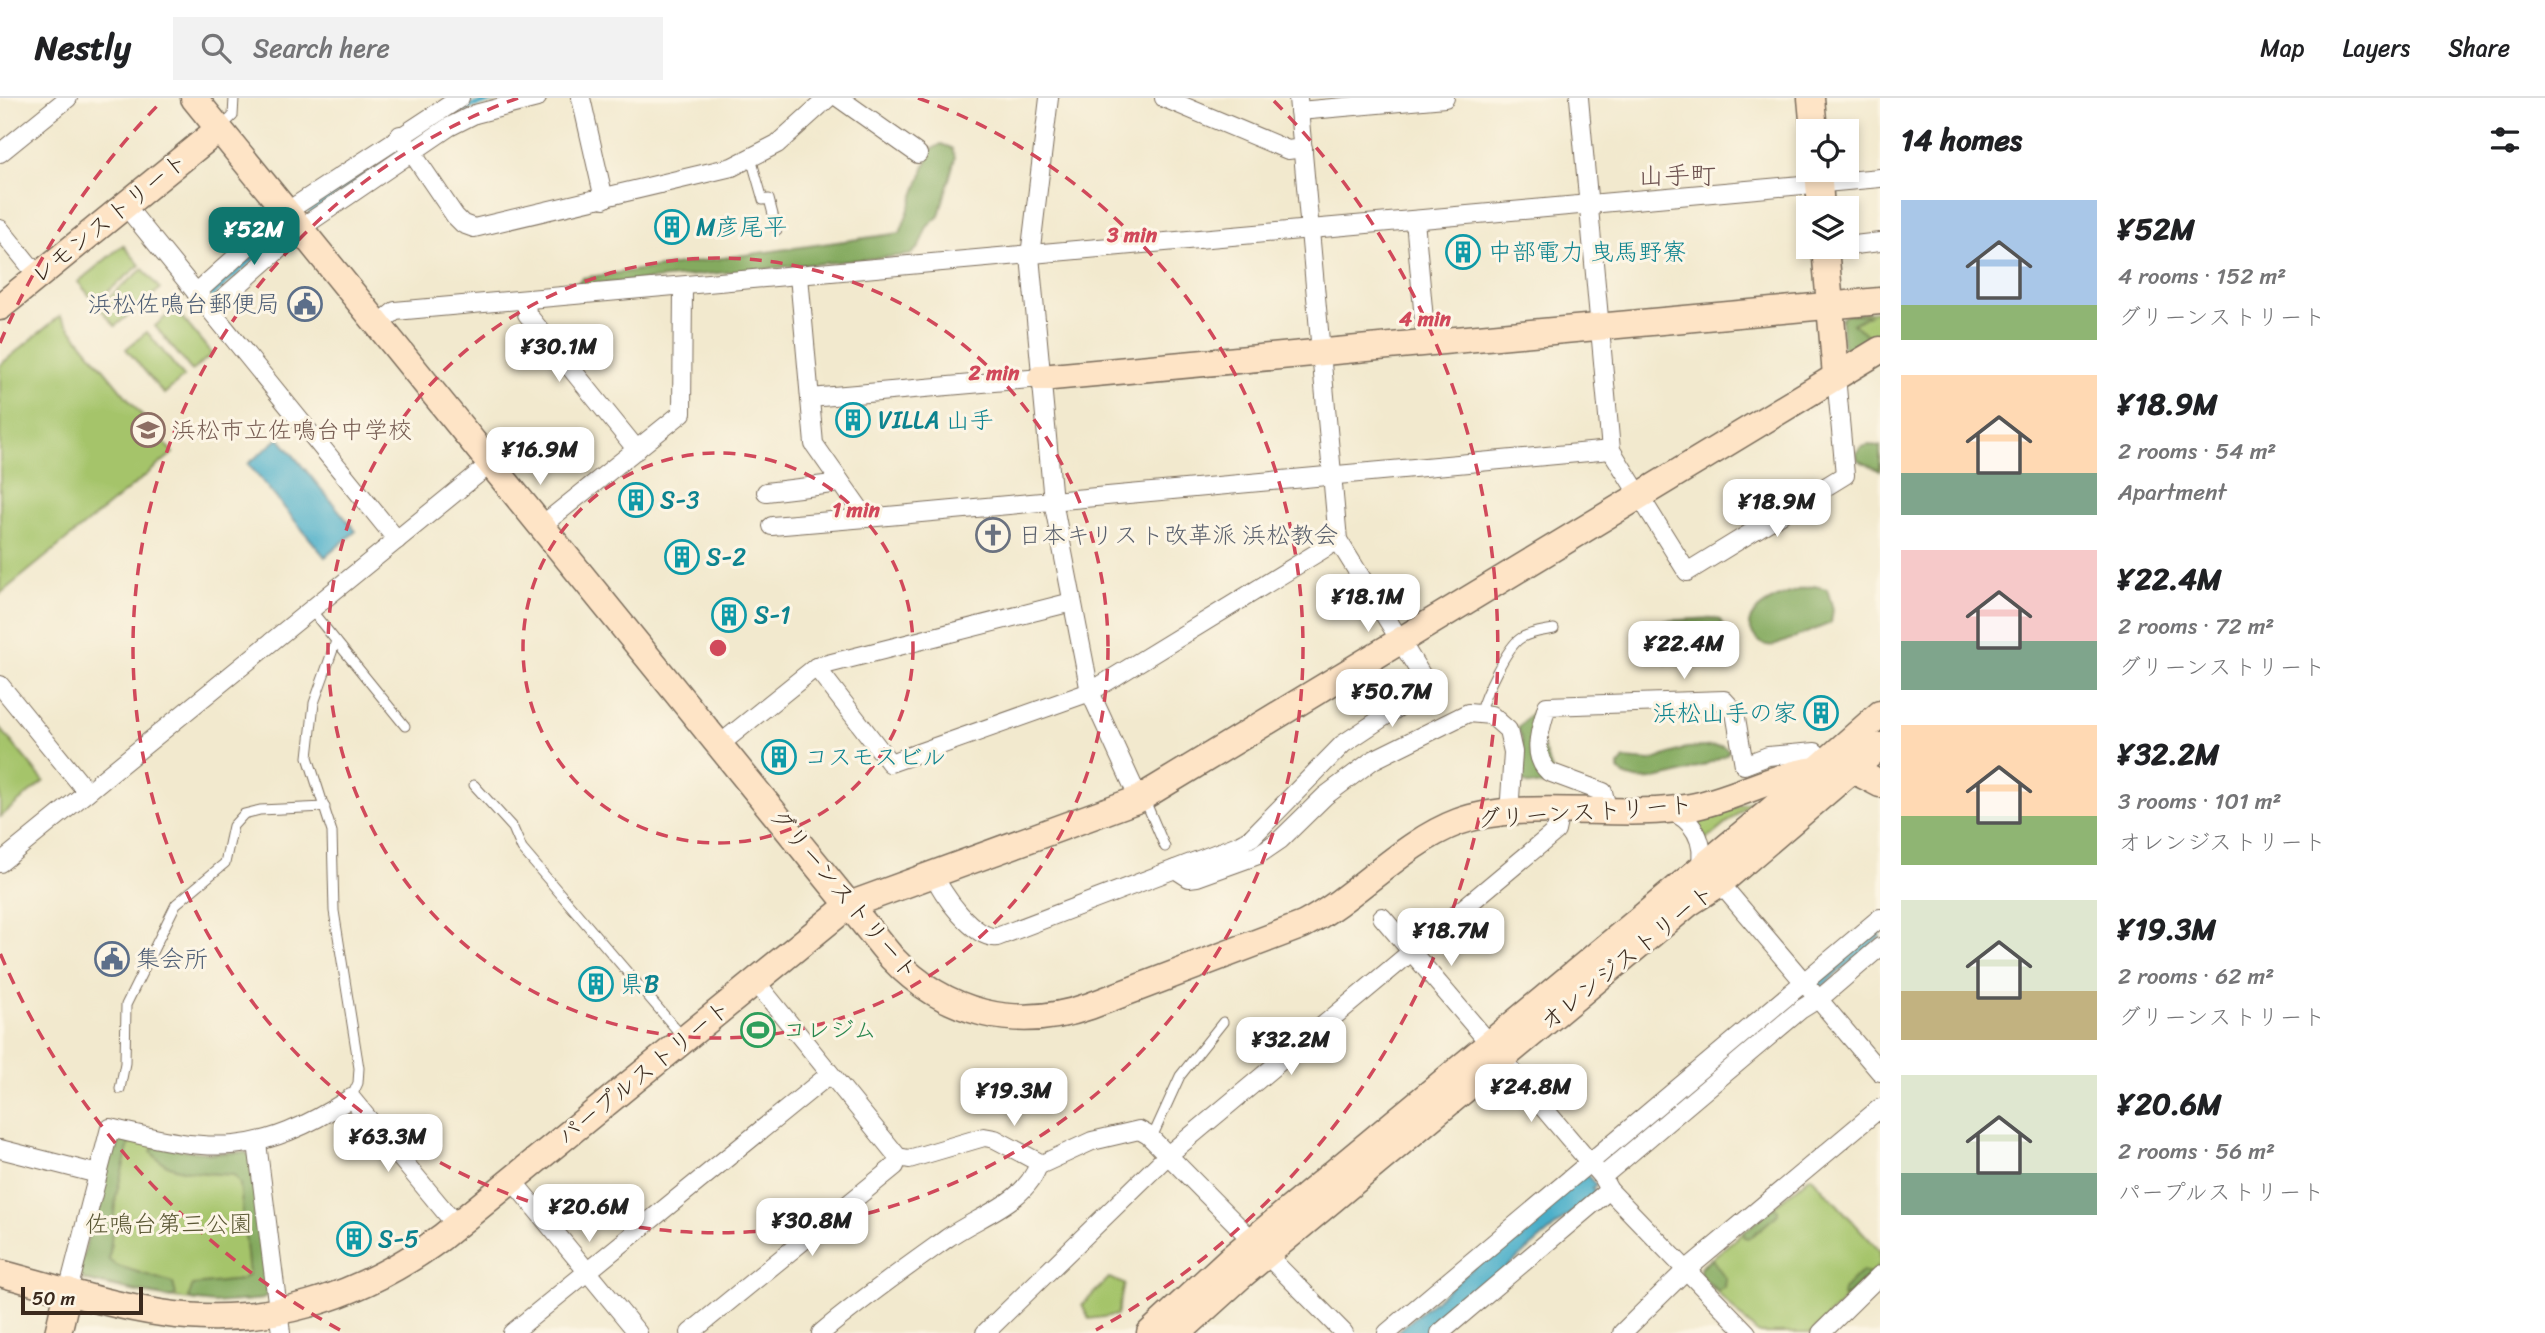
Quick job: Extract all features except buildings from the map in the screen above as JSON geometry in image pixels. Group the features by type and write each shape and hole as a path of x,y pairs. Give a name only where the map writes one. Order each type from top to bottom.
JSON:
{"street":[{"path":"0,153 68,98"},
{"path":"196,293 293,221 400,135 458,98"},
{"path":"210,310 293,221 475,114 537,98"},
{"path":"581,98 604,199"},
{"path":"400,135 455,216 463,224 474,228 709,175 751,158 797,129 828,98"},
{"path":"839,98 918,154"},
{"path":"1049,98 1030,256 1053,501 1090,692 1141,798"},
{"path":"1164,98 1288,149 1303,148"},
{"path":"933,874 937,885 975,930 989,938 1175,869 1252,837 1343,744 1429,687 1338,540 1298,105 1445,98"},
{"path":"1579,98 1611,450 1687,572 1845,475 1826,259"},
{"path":"1811,98 1813,119"},
{"name":"グリーンストリート","path":"196,99 902,969 940,997 968,1010 998,1017 1045,1018 1083,1009 1303,925 1335,907 1443,829 1473,818 1509,814 1667,809 1707,803 1770,779 1820,767 1852,771"},
{"name":"レモンストリート","path":"0,307 219,129"},
{"path":"378,325 395,311 1415,220 1819,187 1880,178"},
{"path":"125,205 397,540"},
{"path":"1415,220 1426,342"},
{"path":"0,229 38,276"},
{"path":"1859,244 1880,242"},
{"path":"799,276 814,444 866,517"},
{"path":"541,526 682,413 683,287"},
{"path":"526,301 527,314 637,450"},
{"path":"810,398 1880,301"},
{"name":"パープルストリート","path":"0,1273 179,1315 279,1322 367,1283 413,1258 456,1225 849,905 1141,798 1880,350"},
{"path":"772,526 1611,450"},
{"path":"0,863 490,464"},
{"path":"766,492 833,484 839,480"},
{"path":"816,667 890,763 1090,692 1338,540"},
{"path":"719,744 816,667 1073,603"},
{"path":"0,685 87,792"},
{"path":"1608,811 1603,792 1549,772 1543,766 1538,749 1547,706 1724,700 1735,712 1744,765 1768,756 1815,752 1820,767"},
{"path":"1175,869 1189,878 1197,877 1258,855 1280,840 1325,796 1373,760 1458,717 1480,712 1501,722 1512,741 1509,814"},
{"name":"オレンジストリート","path":"1150,1333 1260,1248 1496,1051 1689,903 1710,876 1820,767 1880,715"},
{"name":"オレンジストリート","path":"1710,876 1852,771 1880,746"},
{"path":"1852,771 1880,784"},
{"path":"1667,809 1686,820 1699,837 1702,859 1710,876 1819,998 1880,1072"},
{"path":"985,1333 1168,1155 1556,831 1560,812"},
{"path":"1382,917 1600,1177 1685,1271 1747,1333"},
{"path":"1440,1333 1805,982 1880,918"},
{"path":"1387,1333 1600,1177 1880,947"},
{"path":"755,981 898,1157 909,1159 984,1137 995,1139 1039,1163 1051,1162 1082,1144 1128,1130 1139,1130 1150,1136 1345,1333"},
{"path":"512,1333 830,1074"},
{"path":"58,1333 110,1128 186,1146 213,1148 257,1143 292,1132 351,1098 456,1225"},
{"path":"1622,1333 1685,1271 1880,1108"},
{"path":"257,1143 279,1322"},
{"path":"0,1149 98,1174"},
{"path":"690,1333 895,1166 898,1157"},
{"path":"825,1332 949,1237 994,1213 1027,1185 1039,1163"},
{"path":"512,1180 638,1333"},
{"name":"オレンジストリート","path":"1178,1333 1260,1248"},
{"path":"1821,1333 1880,1275"}],"lane":[{"path":"219,129 233,116 234,98"},
{"path":"751,158 763,200 769,199 777,230"},
{"path":"311,610 405,726"},
{"path":"1480,712 1485,696 1518,639 1554,629"},
{"path":"336,641 314,703 308,738 312,775 325,807 334,852 334,911 359,1068 358,1083 351,1098"},
{"path":"474,785 513,828 522,849 684,1039"},
{"path":"1141,798 1166,846"},
{"path":"120,1089 125,1063 125,1004 176,904 225,863 233,827 244,814 260,810 325,807"},
{"path":"1150,1136 1155,1131 1180,1076 1223,1022"}],"green space":[{"path":"941,144 952,148 955,158 939,216 927,227 919,247 910,255 582,286 578,282 582,278 900,233 931,150"},
{"path":"123,245 140,265 95,302 78,282"},
{"path":"143,269 160,289 115,326 98,306"},
{"path":"175,309 212,354 192,371 155,326"},
{"path":"1880,311 1880,338 1849,357 1846,314"},
{"path":"1846,314 1869,315 1853,324 1868,336 1869,344 1849,357 1844,355 1841,319"},
{"path":"60,316 173,453 0,594 0,365"},
{"path":"147,332 184,377 164,394 126,349"},
{"path":"1880,446 1880,471 1858,460 1856,453 1861,447"},
{"path":"1815,586 1827,589 1833,609 1831,623 1771,646 1756,638 1749,625 1757,610 1776,599"},
{"path":"1713,618 1720,620 1724,627 1720,641 1700,645 1678,664 1666,664 1659,634 1664,621"},
{"path":"1533,711 1538,711 1535,727 1558,785 1529,785 1522,780 1522,739 1518,728"},
{"path":"0,728 44,781 0,817"},
{"path":"1722,746 1729,750 1727,754 1673,775 1641,779 1629,777 1619,771 1624,759 1651,761 1686,748"},
{"path":"1749,802 1750,804 1706,840 1697,822"},
{"path":"1793,1000 1796,1003 1609,1156"},
{"name":"佐鳴台第三公園","path":"120,1137 185,1152 245,1152 263,1299 217,1302 173,1298 84,1280"},
{"path":"120,1137 128,1140 129,1144 116,1196 109,1260 118,1266 173,1283 176,1295 170,1298 84,1280 79,1272 113,1141"},
{"path":"158,1146 213,1154 245,1152 252,1157 268,1293 263,1299 214,1303 191,1300 189,1296 193,1285 241,1280 249,1274 240,1184 234,1175 201,1173 166,1164 151,1150"},
{"path":"1811,1176 1880,1251 1880,1265 1811,1333 1757,1333 1700,1275 1700,1268"},
{"path":"1772,1208 1778,1209 1778,1214 1750,1238 1744,1237 1744,1232"},
{"path":"1712,1259 1726,1279 1725,1287 1718,1291 1700,1275 1700,1268"},
{"path":"1862,1271 1869,1274 1845,1297 1842,1296 1843,1290"},
{"path":"1109,1278 1124,1284 1117,1315 1089,1319 1082,1305"}],"water":[{"path":"279,438 356,531 325,557 248,464"},
{"path":"1880,928 1880,937 1818,990 1813,984"},
{"path":"1585,1173 1596,1185 1592,1188 1596,1192 1429,1333 1396,1333"}],"waterway":[{"path":"443,121 472,106 502,98"},
{"path":"310,211 401,149"},
{"path":"212,295 279,235"}],"place":[{"name":"M彦尾平","path":"672,227"},
{"name":"中部電力 曳馬野寮","path":"1463,252"},
{"name":"浜松佐鳴台郵便局","path":"305,304"},
{"name":"VILLA 山手","path":"853,420"},
{"name":"浜松市立佐鳴台中学校","path":"148,430"},
{"name":"S-3","path":"636,500"},
{"name":"日本キリスト改革派 浜松教会","path":"993,535"},
{"name":"S-2","path":"682,557"},
{"name":"S-1","path":"729,615"},
{"name":"浜松山手の家","path":"1821,713"},
{"name":"コスモスビル","path":"779,757"},
{"name":"集会所","path":"112,959"},
{"name":"県B","path":"596,984"},
{"name":"コレジム","path":"758,1030"},
{"name":"S-5","path":"354,1239"}],"district":[{"name":"山手町","path":"1677,175"}]}
